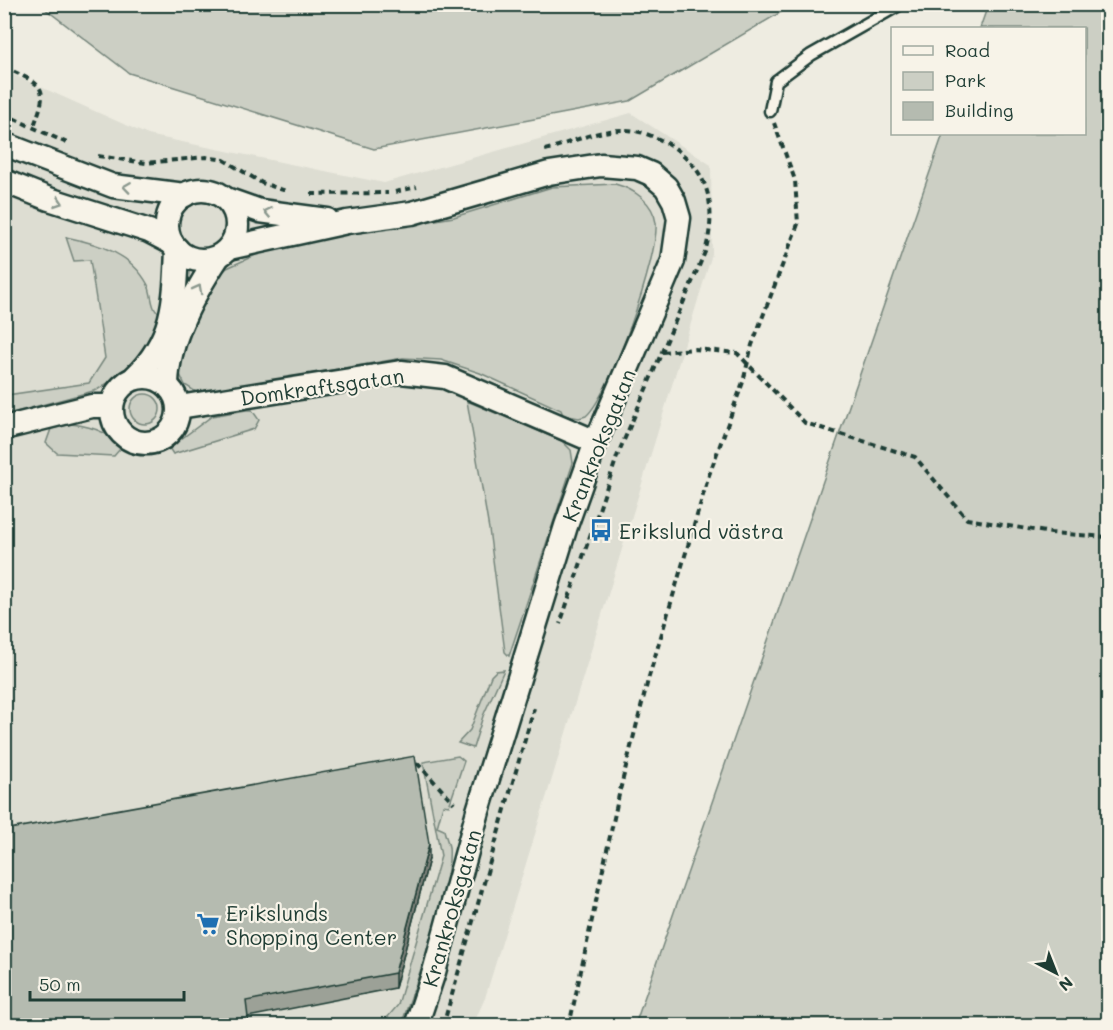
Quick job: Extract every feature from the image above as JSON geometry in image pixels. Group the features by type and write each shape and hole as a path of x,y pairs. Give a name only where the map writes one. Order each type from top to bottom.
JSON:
{"street":[{"path":"6,144 112,186 185,195"},
{"name":"Krankroksgatan","path":"347,222 435,208 579,167 619,165 637,168 651,174 666,187 674,201 679,218 673,261 596,442 566,526 478,811 434,972 416,1026"},
{"path":"4,181 49,199 149,231 189,258 203,261 223,253 347,222"},
{"path":"135,377 152,376 167,384 176,394 179,408 177,421 170,433 158,441 145,444 131,441 120,432 113,420 111,406 119,388 150,363 164,340 171,319 174,246 167,230 168,216 174,204 185,195 199,190 213,192 226,200 285,216 347,222"},
{"path":"167,384 173,346 195,296 237,232 236,214 226,200"},
{"name":"Domkraftsgatan","path":"179,408 401,372 445,377 596,442"},
{"path":"4,428 92,406 111,406"}],"lane":[{"path":"770,111 776,81 811,55 901,4"}],"path":[{"path":"4,67 32,80 43,91 44,100 33,128"},
{"path":"569,1026 620,790 648,680 709,475 744,382 752,345 798,224 795,180 770,111"},
{"path":"4,114 72,145"},
{"path":"539,152 624,129 655,137 683,154 694,165 707,190 711,229 705,252 618,454 558,631"},
{"path":"92,154 129,162 146,163 206,157 224,160 262,183 292,192"},
{"path":"302,193 359,195 427,185"},
{"path":"661,352 696,349 737,353 805,423 915,458 967,519 1051,533 1108,537"},
{"path":"443,1026 536,701"},
{"path":"417,763 454,803"}],"shaded area":[{"path":"5,71 148,135 384,183 631,113 711,165 712,254 485,998 473,1025 5,1026"}],"green space":[{"path":"40,5 793,5 630,101 374,149 129,73"},
{"path":"988,5 1108,5 1108,1025 635,1025 943,135 1086,135 1086,27 980,27"},
{"path":"615,184 636,193 647,203 656,223 655,240 641,293 619,355 596,403 586,416 579,418 563,415 561,410 480,373 441,360 403,358 196,392 185,385 176,366 178,350 211,283 227,268 260,253 310,241 454,217 552,187"},
{"path":"66,237 102,247 133,265 148,285 154,309 162,312 159,330 131,368 97,390 12,413 5,407 7,395 89,383 105,358 90,260 74,261"},
{"path":"145,394 151,395 159,403 159,415 151,423 145,424 139,423 131,415 130,409 131,403 139,395"},
{"path":"467,401 562,441 571,450 573,463 509,656 505,652 489,529"},
{"path":"252,410 259,420 254,429 173,454 169,448 212,416"},
{"path":"71,424 92,428 106,434 120,449 114,456 57,453 46,443 51,429"},
{"path":"504,670 483,716 473,748 458,743 470,730 491,676 496,671"},
{"path":"458,756 464,761 449,806 443,805 437,827 444,830 449,847 449,864 439,910 401,1025 381,1025 398,1005 441,856 423,762"}],"building":[{"name":"Erikslunds Shopping Center","path":"415,756 429,844 395,973 246,1001 249,1026 4,1026 4,830"}],"place":[{"name":"Erikslund västra","path":"601,530"},
{"name":"Erikslunds Shopping Center","path":"208,924"}]}
